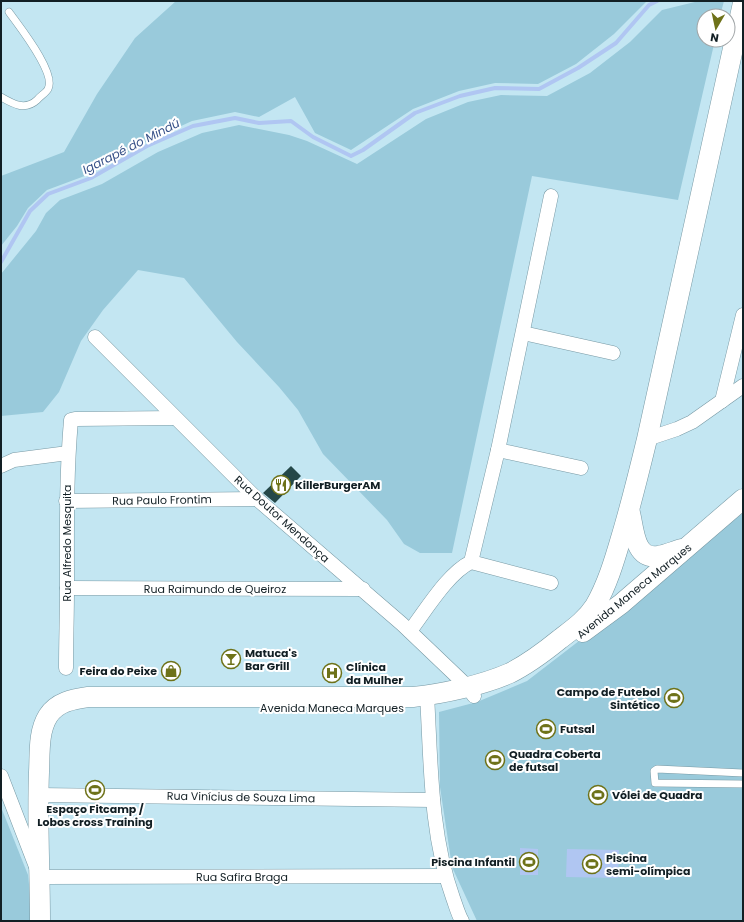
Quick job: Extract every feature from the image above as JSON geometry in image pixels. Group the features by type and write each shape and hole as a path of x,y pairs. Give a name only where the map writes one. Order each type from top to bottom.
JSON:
{"main road":[{"name":"Avenida Maneca Marques","path":"471,691 484,682 510,673 533,660 578,625 586,618 594,607 612,570 630,509 647,439 738,45 743,3"},
{"name":"Avenida Maneca Marques","path":"49,921 45,877 44,795 52,731 57,722 64,715 74,711 90,709 398,708 471,691 502,686 536,668 621,604 743,499"},
{"path":"630,509 636,542 639,549 643,552 653,556 658,556 688,547"},
{"name":"Avenida Maneca Marques","path":"40,921 45,877"}],"street":[{"path":"410,631 452,576 471,562 498,450 551,196"},
{"path":"722,400 743,315"},
{"path":"523,333 614,353"},
{"name":"Rua Doutor Mendonça","path":"95,337 257,499 410,631 471,691"},
{"path":"647,439 677,429 692,422 743,386"},
{"name":"Rua Alfredo Mesquita","path":"66,668 66,501 71,420 175,418"},
{"path":"498,450 581,468"},
{"path":"1,466 14,460 68,453"},
{"name":"Rua Paulo Frontim","path":"66,501 257,499"},
{"path":"471,562 551,583"},
{"name":"Rua Raimundo de Queiroz","path":"67,588 363,589"},
{"path":"427,701 433,800 438,836 445,876 462,921"},
{"path":"1,776 45,877"},
{"name":"Rua Vinícius de Souza Lima","path":"44,795 433,800"},
{"name":"Rua Safira Braga","path":"45,877 445,876"}],"lane":[{"path":"1,97 16,105 24,106 34,103 48,89 49,82 40,57 9,12"},
{"path":"743,773 657,769 654,771 655,783 743,784"}],"shaded area":[{"path":"176,1 647,1 614,34 576,64 538,84 495,83 459,91 413,109 351,150 315,133 295,97 259,117 235,112 192,121 146,142 90,174 47,190 28,208 17,226 1,246 1,176 64,152 97,94 135,38"},
{"path":"699,1 724,1 722,8 696,8 696,48 713,48 678,200 532,176 452,553 420,553 404,544 387,520 323,454 298,410 279,387 237,342 184,278 138,270 103,310 81,341 59,392 43,412 1,416 1,274 36,231 46,213 60,200 102,184 158,152 202,133 239,125 289,135 307,141 357,164 426,119 468,102 501,95 547,96 590,73 630,42 662,10"},
{"path":"743,513 743,921 477,921 452,867 440,787 439,712 477,702 527,681"},
{"path":"1,807 28,875 33,921 1,921"},
{"name":"Piscina Infantil","path":"520,848 538,849 538,875 520,875"},
{"name":"Piscina semi-olímpica","path":"567,849 619,850 618,878 566,877"}],"building":[{"name":"KillerBurgerAM","path":"291,466 301,476 275,503 263,493"}],"waterway":[{"name":"Igarapé do Mindú","path":"1,262 30,211 48,194 91,178 147,146 193,126 235,118 259,123 291,121 313,137 351,156 363,150 415,113 460,96 495,88 539,89 578,68 616,43 649,5 657,1"}],"place":[{"name":"KillerBurgerAM","path":"281,485"},
{"name":"Matuca's Bar Grill","path":"231,659"},
{"name":"Feira do Peixe","path":"171,671"},
{"name":"Clínica da Mulher","path":"332,673"},
{"name":"Campo de Futebol Sintético","path":"674,698"},
{"name":"Futsal","path":"546,729"},
{"name":"Quadra Coberta de futsal","path":"495,760"},
{"name":"Espaço Fitcamp / Lobos cross Training","path":"95,790"},
{"name":"Vólei de Quadra","path":"598,795"},
{"name":"Piscina Infantil","path":"529,862"},
{"name":"Piscina semi-olímpica","path":"592,864"}]}
